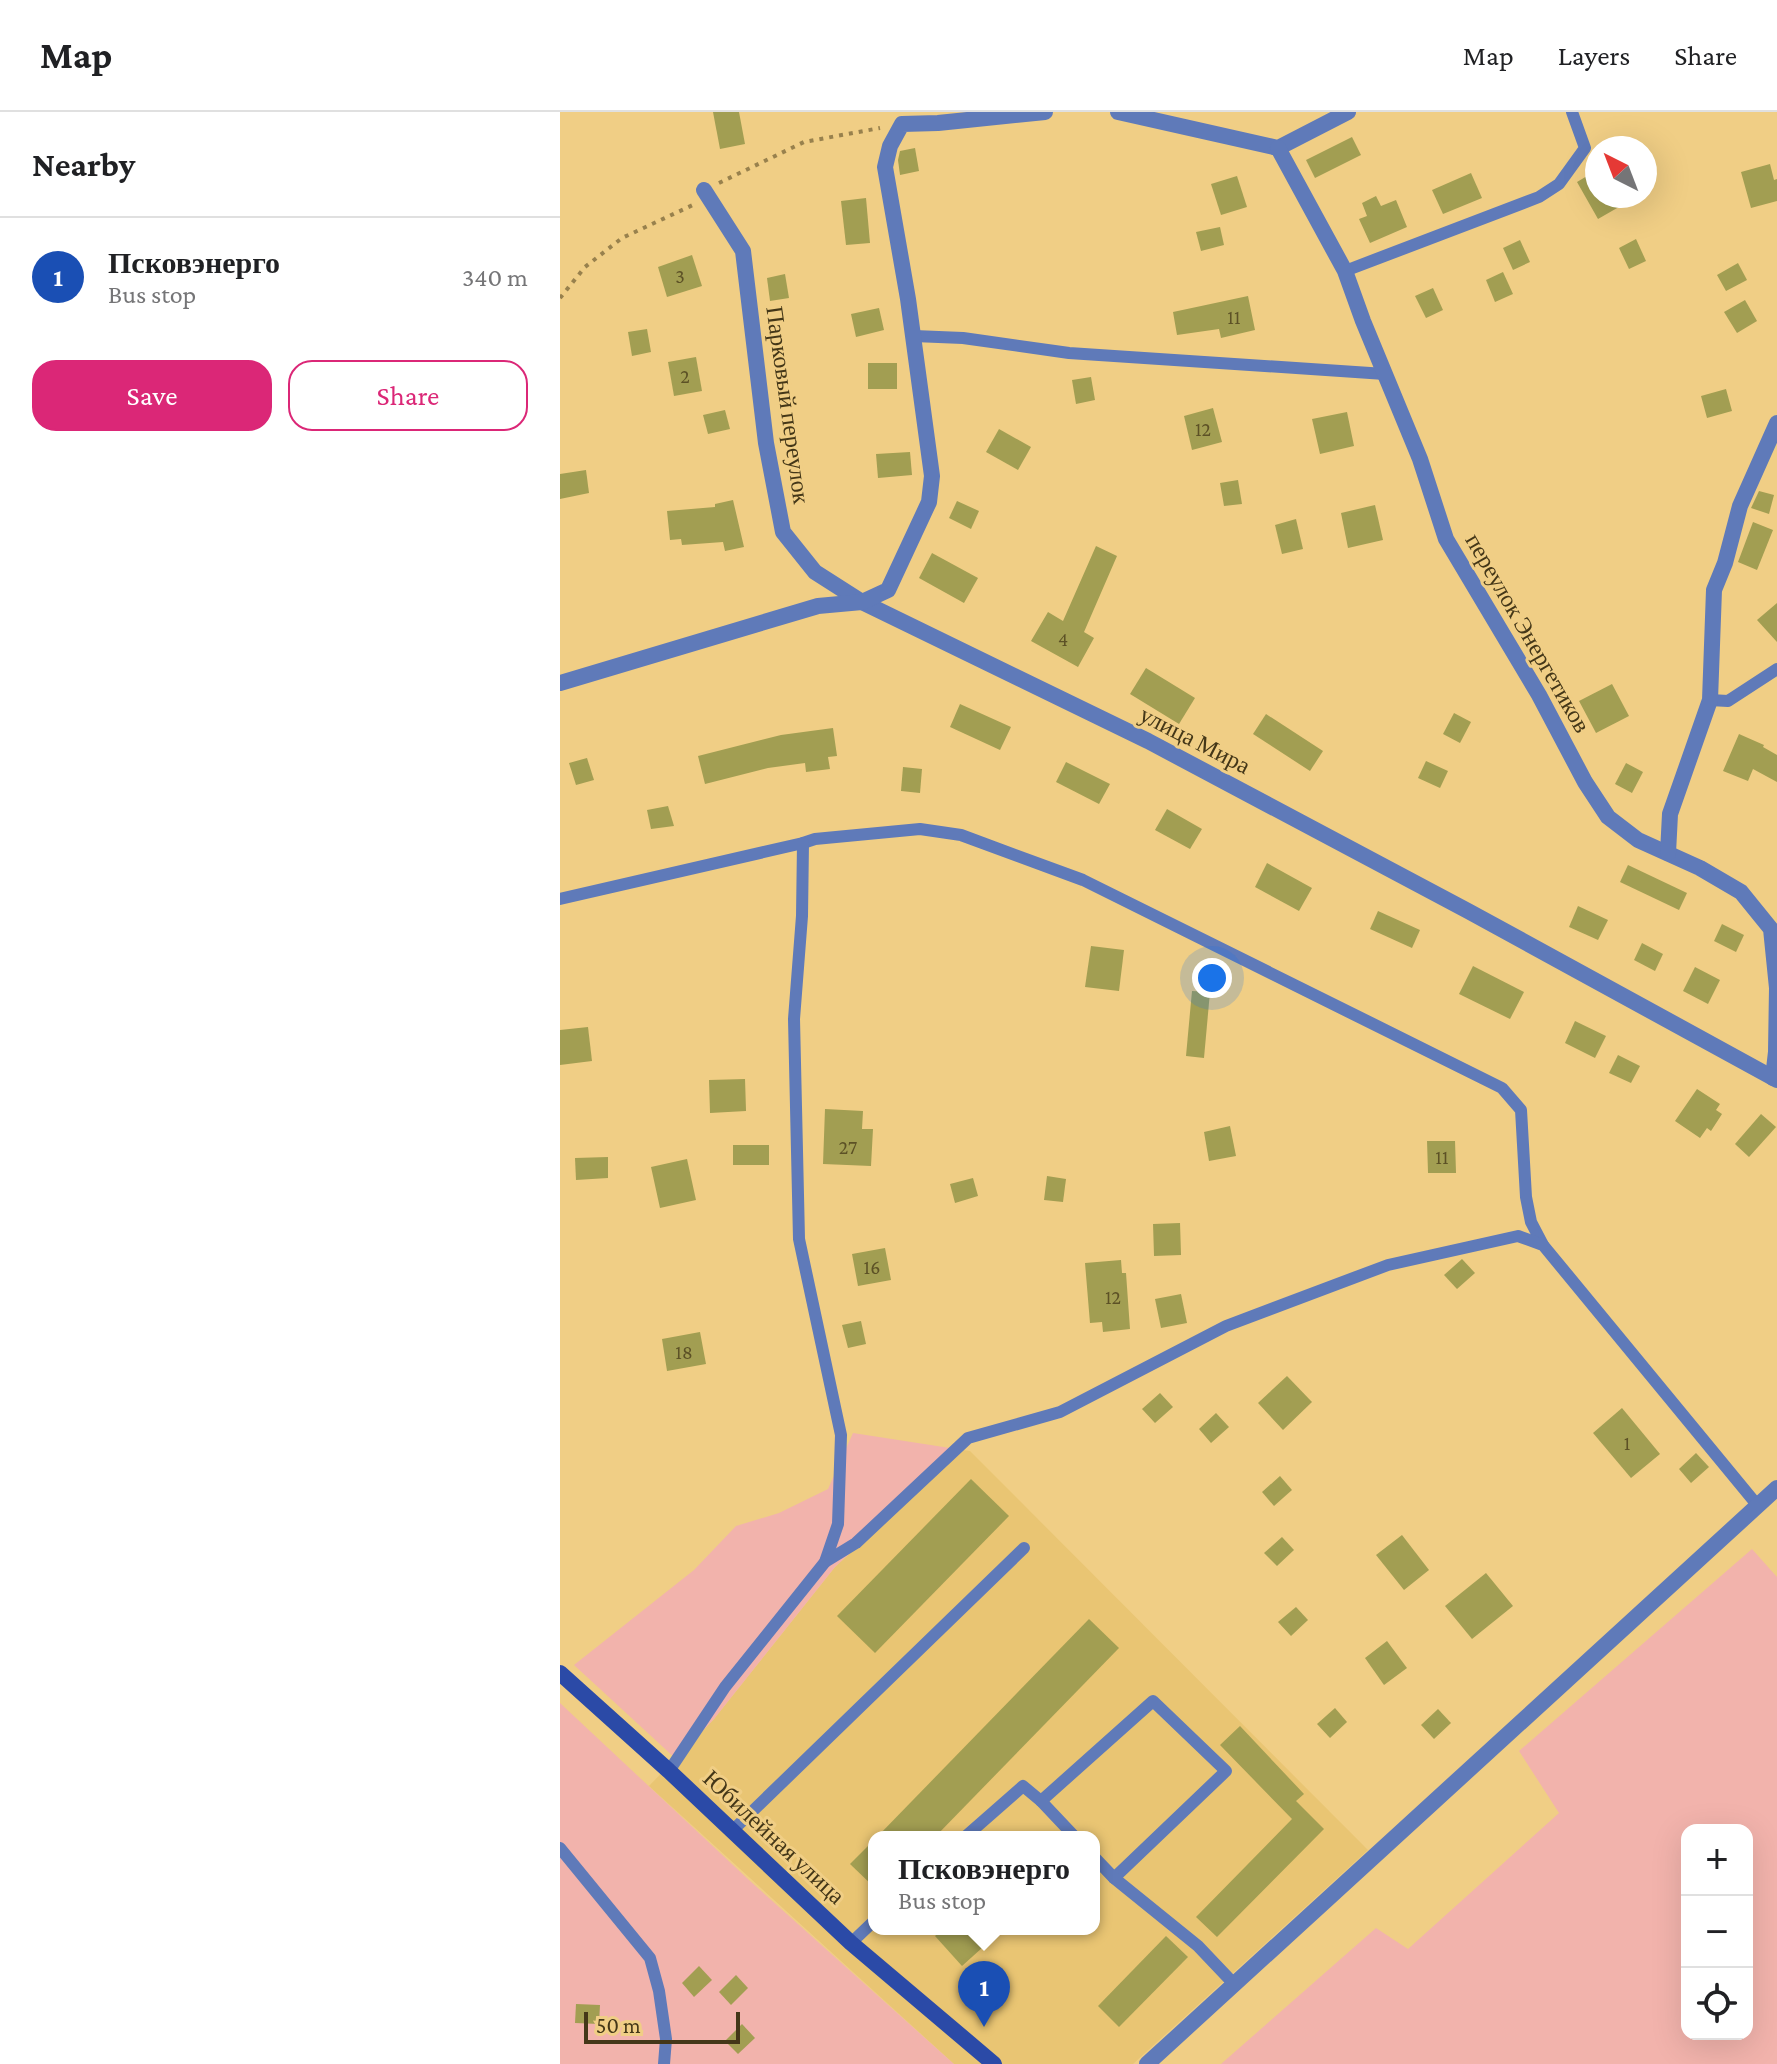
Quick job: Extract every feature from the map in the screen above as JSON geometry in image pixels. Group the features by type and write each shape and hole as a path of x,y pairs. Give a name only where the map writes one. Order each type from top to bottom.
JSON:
{"street":[{"path":"560,683 818,606 862,602 888,590 929,502 932,476 914,336 885,167 890,146 902,124 937,118 1045,112"},
{"path":"1118,112 1278,148 1348,112"},
{"name":"переулок Энергетиков","path":"1278,148 1345,271 1420,459 1446,539 1539,695 1585,782 1608,817 1638,840 1741,892 1771,929 1777,988 1775,1079"},
{"name":"Парковый переулок","path":"704,190 743,251 766,443 783,532 815,572 862,602"},
{"path":"1668,853 1670,814 1710,700 1714,590 1725,563 1740,506 1777,423"},
{"name":"улица Мира","path":"862,602 1148,741 1775,1079"},
{"path":"1147,2064 1777,1488"},
{"name":"Юбилейная улица","path":"560,1673 851,1943 994,2064"}],"lane":[{"path":"1345,271 1539,197 1559,184 1585,148 1572,112"},
{"path":"914,336 963,338 1069,353 1385,374"},
{"path":"1710,700 1728,701 1777,669"},
{"path":"560,899 815,839 920,829 961,835 1083,880 1502,1088 1521,1110 1526,1197 1531,1222 1543,1245 1758,1506"},
{"path":"669,1771 725,1687 825,1562 838,1524 841,1435 799,1239 794,1019 802,916 803,843"},
{"path":"825,1562 856,1543 968,1438 1060,1412 1226,1326 1388,1265 1518,1236 1543,1245"},
{"path":"732,1831 1024,1548"},
{"path":"1041,1801 1153,1701 1226,1771 1114,1878"},
{"path":"972,1831 1023,1786 1069,1831"},
{"path":"560,1848 650,1958 659,1991 666,2039 664,2064"},
{"path":"1100,1863 1198,1946 1235,1985"},
{"path":"851,1943 868,1927"}],"shaded area":[{"path":"853,1433 963,1450 835,1567 714,1719 676,1759 574,1665 694,1570 736,1526 779,1513 828,1489"},
{"path":"963,1450 970,1451 1368,1850 1133,2064 954,2064 649,1786 714,1719 835,1567"},
{"path":"1752,1549 1777,1577 1777,2064 1221,2064 1376,1928 1408,1949 1559,1813 1519,1751"},
{"path":"560,1703 749,1880 954,2064 560,2064"}],"building":[{"path":"713,112 739,112 745,144 720,149"},
{"path":"1352,137 1361,155 1315,178 1306,160"},
{"path":"915,148 919,171 900,175 900,151"},
{"path":"1770,164 1774,180 1777,179 1777,201 1751,208 1741,172"},
{"path":"1471,173 1482,198 1443,214 1432,190"},
{"path":"1237,176 1247,207 1221,215 1211,184"},
{"path":"1585,177 1585,196 1577,182"},
{"path":"1376,196 1381,206 1396,200 1407,227 1370,243 1359,219 1367,216 1362,203"},
{"path":"866,198 870,243 846,245 841,201"},
{"path":"1592,208 1617,208 1598,219"},
{"path":"1220,227 1224,245 1201,251 1196,232"},
{"path":"1636,239 1646,261 1629,269 1619,248"},
{"path":"1520,240 1530,262 1513,270 1503,248"},
{"path":"692,255 702,286 667,297 658,267"},
{"path":"1738,263 1747,280 1726,291 1717,275"},
{"path":"1503,272 1513,294 1495,302 1486,280"},
{"path":"785,274 789,298 770,301 767,278"},
{"path":"1433,288 1443,310 1426,318 1415,296"},
{"path":"1248,296 1255,330 1221,338 1219,329 1177,335 1173,312"},
{"path":"1745,300 1757,321 1737,333 1724,312"},
{"path":"879,308 884,330 856,337 851,314"},
{"path":"647,329 651,352 632,356 628,332"},
{"path":"696,357 702,391 674,396 668,362"},
{"path":"868,363 897,363 897,389 868,389"},
{"path":"1091,377 1095,400 1076,404 1072,380"},
{"path":"1726,389 1732,411 1707,418 1701,396"},
{"path":"1213,408 1222,442 1192,450 1184,416"},
{"path":"725,410 730,429 708,434 703,415"},
{"path":"1347,412 1354,446 1320,454 1312,419"},
{"path":"999,429 1031,447 1018,470 986,452"},
{"path":"910,452 912,475 878,478 876,454"},
{"path":"586,470 589,493 560,499 560,474"},
{"path":"1238,480 1242,504 1224,506 1220,483"},
{"path":"1759,491 1774,495 1769,514 1751,508"},
{"path":"733,500 744,547 725,551 723,542 682,545 681,539 670,540 667,511 715,507 715,504"},
{"path":"957,501 979,511 971,529 949,518"},
{"path":"1375,505 1383,540 1348,548 1341,513"},
{"path":"1296,519 1303,549 1282,554 1275,525"},
{"path":"1753,522 1773,530 1757,570 1738,562"},
{"path":"1096,546 1117,556 1084,632 1094,638 1078,667 1031,641 1048,612 1063,621"},
{"path":"932,553 978,578 964,603 919,578"},
{"path":"1777,603 1777,642 1757,620"},
{"path":"1146,668 1195,698 1179,724 1130,694"},
{"path":"1612,684 1629,716 1596,733 1579,701"},
{"path":"960,704 1011,727 1000,750 950,727"},
{"path":"1454,713 1471,722 1460,743 1443,734"},
{"path":"1266,714 1323,751 1310,771 1253,734"},
{"path":"833,728 837,756 828,757 830,769 806,772 805,763 768,768 705,784 698,756 781,735"},
{"path":"1739,734 1764,745 1777,755 1777,782 1753,769 1748,781 1723,771"},
{"path":"587,758 594,780 576,785 569,763"},
{"path":"1426,761 1448,771 1440,788 1418,778"},
{"path":"1066,762 1110,784 1099,804 1056,782"},
{"path":"1626,763 1643,772 1632,793 1615,784"},
{"path":"903,767 922,769 920,793 901,791"},
{"path":"668,806 674,826 651,829 647,810"},
{"path":"1167,809 1202,829 1190,849 1155,830"},
{"path":"1267,863 1312,888 1299,911 1255,887"},
{"path":"1628,865 1687,893 1679,910 1620,882"},
{"path":"1578,906 1608,920 1598,940 1569,927"},
{"path":"1378,911 1420,930 1412,948 1370,929"},
{"path":"1722,924 1744,935 1736,952 1714,941"},
{"path":"1642,943 1663,954 1655,971 1634,960"},
{"path":"1091,946 1124,950 1119,991 1085,987"},
{"path":"1473,966 1524,992 1510,1019 1459,994"},
{"path":"1695,967 1720,980 1708,1004 1683,991"},
{"path":"1192,991 1210,992 1204,1058 1186,1056"},
{"path":"1575,1021 1606,1036 1595,1058 1565,1043"},
{"path":"588,1027 592,1061 560,1065 560,1030"},
{"path":"1618,1055 1640,1066 1631,1083 1609,1073"},
{"path":"745,1079 746,1111 710,1113 709,1080"},
{"path":"1697,1089 1720,1104 1716,1110 1722,1114 1711,1131 1707,1128 1700,1138 1675,1121"},
{"path":"825,1109 863,1111 862,1129 873,1129 871,1166 823,1164"},
{"path":"1761,1114 1776,1127 1749,1157 1735,1144"},
{"path":"1230,1126 1236,1156 1209,1161 1204,1132"},
{"path":"1427,1141 1455,1141 1456,1173 1428,1173"},
{"path":"733,1145 769,1145 769,1165 733,1165"},
{"path":"608,1157 608,1178 576,1180 575,1158"},
{"path":"687,1159 696,1200 660,1208 651,1167"},
{"path":"1047,1176 1066,1179 1063,1202 1044,1200"},
{"path":"973,1178 978,1196 955,1203 950,1184"},
{"path":"1180,1223 1181,1255 1154,1256 1153,1224"},
{"path":"885,1248 891,1280 858,1286 852,1254"},
{"path":"1462,1259 1475,1273 1457,1289 1444,1275"},
{"path":"1121,1260 1122,1273 1126,1273 1130,1329 1103,1332 1102,1322 1090,1323 1085,1263"},
{"path":"1181,1294 1187,1323 1161,1328 1155,1299"},
{"path":"861,1321 866,1344 848,1348 842,1325"},
{"path":"700,1332 706,1364 667,1371 662,1339"},
{"path":"1287,1376 1312,1402 1283,1430 1258,1403"},
{"path":"1160,1393 1173,1407 1155,1423 1142,1409"},
{"path":"1622,1408 1660,1454 1631,1478 1593,1433"},
{"path":"1216,1413 1229,1427 1211,1443 1199,1429"},
{"path":"1696,1453 1709,1467 1691,1483 1679,1469"},
{"path":"1280,1476 1292,1490 1274,1506 1262,1492"},
{"path":"971,1479 1009,1516 875,1653 837,1616"},
{"path":"1402,1535 1429,1570 1404,1590 1376,1555"},
{"path":"1282,1537 1294,1550 1277,1566 1264,1553"},
{"path":"1486,1573 1513,1606 1472,1639 1445,1606"},
{"path":"1296,1607 1308,1620 1291,1636 1278,1622"},
{"path":"1089,1619 1119,1648 941,1831 883,1831"},
{"path":"1387,1641 1407,1668 1384,1685 1365,1658"},
{"path":"1335,1708 1347,1722 1330,1738 1317,1724"},
{"path":"1438,1709 1451,1723 1434,1739 1421,1725"},
{"path":"1240,1726 1304,1794 1296,1801 1324,1829 1217,1937 1196,1917 1292,1819 1220,1745"},
{"path":"868,1846 868,1881 850,1864"},
{"path":"936,1935 996,1935 962,1966"},
{"path":"1166,1936 1188,1957 1119,2027 1098,2006"},
{"path":"699,1966 712,1980 694,1997 682,1983"},
{"path":"736,1975 748,1988 731,2005 719,1992"},
{"path":"576,2004 600,2005 599,2024 575,2023"},
{"path":"742,2024 755,2038 738,2054 725,2041"}],"place":[{"name":"Псковэнерго","path":"984,2027"}]}
